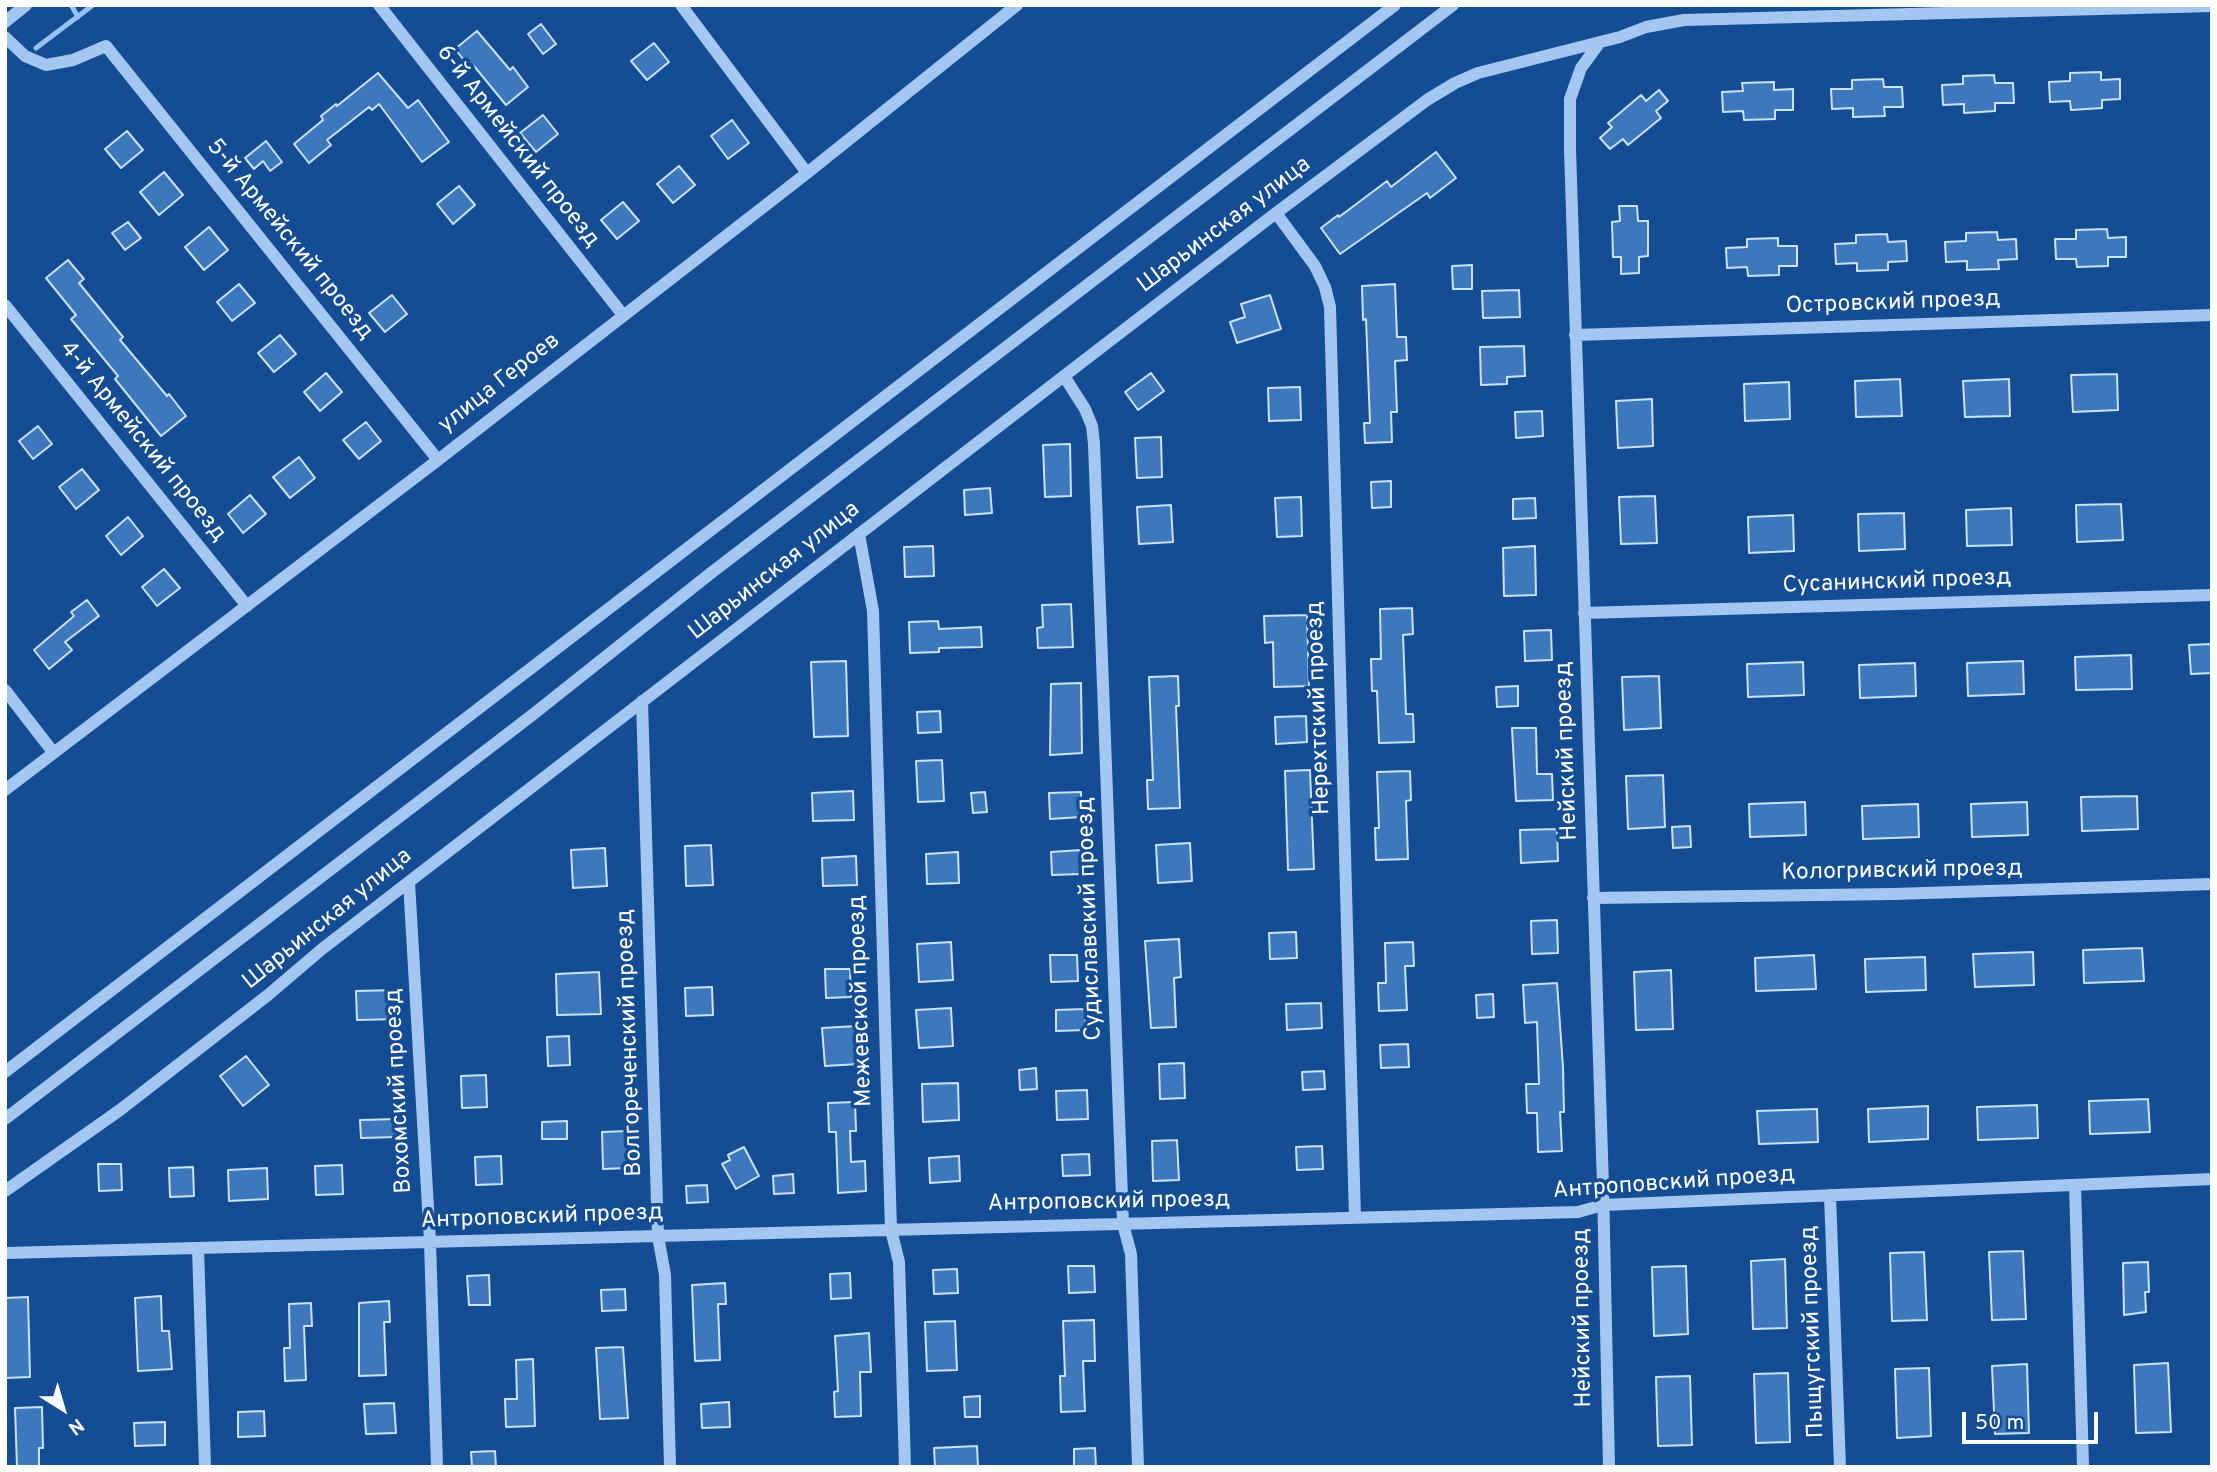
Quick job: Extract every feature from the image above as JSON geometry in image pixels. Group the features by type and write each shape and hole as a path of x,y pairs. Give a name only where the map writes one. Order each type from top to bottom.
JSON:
{"street":[{"path":"5,22 26,5"},
{"name":"6-й Армейский проезд","path":"379,5 623,314"},
{"path":"681,5 807,173"},
{"name":"улица Героев","path":"5,790 438,460 807,173 1017,5"},
{"path":"5,1072 1395,5"},
{"name":"Шарьинская улица","path":"5,1119 520,724 744,547 1453,5"},
{"name":"Шарьинская улица","path":"5,1191 131,1101 642,701 1276,213 1427,100 1455,83 1478,73 1600,42 1646,27 1684,20 1977,9 2212,6"},
{"name":"5-й Армейский проезд","path":"5,37 25,56 46,65 73,60 106,46 438,460"},
{"name":"Нейский проезд","path":"1600,42 1580,68 1570,99 1570,149 1609,1467"},
{"name":"Нерехтский проезд","path":"1276,213 1315,266 1325,286 1330,307 1354,1218"},
{"name":"4-й Армейский проезд","path":"5,304 247,606"},
{"name":"Островский проезд","path":"1575,335 2212,315"},
{"name":"Судиславский проезд","path":"1064,376 1085,409 1094,444 1123,1224 1131,1254 1138,1467"},
{"name":"Межевской проезд","path":"859,534 873,611 891,1230 899,1262 905,1467"},
{"name":"Сусанинский проезд","path":"1584,613 2212,595"},
{"path":"5,690 53,752"},
{"name":"Волгореченский проезд","path":"642,701 658,1236 665,1275 670,1467"},
{"name":"Вохомский проезд","path":"409,882 430,1242 437,1467"},
{"name":"Кологривский проезд","path":"1593,898 1893,894 2212,884"},
{"name":"Антроповский проезд","path":"5,1253 1578,1212 1603,1205 2212,1180"},
{"path":"2075,1185 2083,1467"},
{"name":"Пыщугский проезд","path":"1830,1195 1840,1467"},
{"path":"198,1248 205,1467"}],"building":[{"path":"541,24 556,44 543,54 528,34"},
{"path":"477,31 510,70 513,67 528,87 506,105 474,66 471,69 455,49"},
{"path":"654,43 669,62 647,80 631,61"},
{"path":"2101,72 2101,80 2120,79 2120,99 2102,100 2102,108 2071,110 2070,101 2050,102 2049,82 2070,81 2070,73"},
{"path":"378,73 408,108 418,100 449,142 422,162 379,104 372,110 369,107 327,140 331,145 309,163 294,144 323,120 321,116"},
{"path":"1994,75 1995,83 2013,83 2014,103 1995,103 1995,111 1964,113 1964,104 1943,105 1942,85 1963,84 1963,76"},
{"path":"1883,79 1884,87 1902,87 1903,107 1884,107 1885,116 1853,117 1853,108 1832,109 1831,89 1852,89 1852,80"},
{"path":"1774,82 1774,90 1793,89 1793,110 1775,110 1775,119 1744,120 1743,111 1723,112 1722,92 1743,91 1742,83"},
{"path":"1659,90 1668,101 1656,111 1661,118 1628,145 1623,139 1610,149 1600,138 1612,127 1608,123 1641,95 1646,101"},
{"path":"543,115 558,134 536,152 520,133"},
{"path":"732,120 749,143 728,159 711,136"},
{"path":"127,131 143,150 121,168 105,149"},
{"path":"266,141 282,162 270,171 263,161 254,169 245,158"},
{"path":"1436,152 1456,178 1430,198 1427,193 1340,254 1321,228 1387,181 1391,187"},
{"path":"679,166 695,185 673,203 657,184"},
{"path":"164,172 183,195 159,215 140,192"},
{"path":"459,186 475,205 453,224 437,204"},
{"path":"623,202 639,221 617,239 601,220"},
{"path":"1619,206 1637,206 1638,221 1648,221 1648,256 1639,257 1639,273 1621,274 1621,257 1613,257 1612,222 1620,221"},
{"path":"128,222 141,238 125,250 112,233"},
{"path":"209,227 228,250 204,270 185,247"},
{"path":"2107,229 2108,238 2126,237 2126,257 2108,257 2108,266 2077,267 2076,259 2056,259 2055,239 2076,239 2076,230"},
{"path":"1997,232 1998,240 2016,239 2017,259 1998,260 1999,269 1967,270 1967,261 1946,262 1945,242 1966,241 1966,233"},
{"path":"1887,234 1888,242 1906,241 1907,261 1888,262 1888,270 1857,271 1857,263 1836,264 1835,244 1856,243 1856,235"},
{"path":"1778,238 1778,246 1797,246 1797,266 1779,266 1779,275 1748,276 1747,267 1727,268 1726,248 1747,247 1747,239"},
{"path":"68,260 84,279 79,283 123,337 120,340 186,416 161,436 115,379 118,376 71,319 76,315 46,278"},
{"path":"1472,265 1472,289 1453,289 1452,266"},
{"path":"239,284 255,303 232,321 217,302"},
{"path":"1395,284 1397,337 1406,337 1407,360 1395,361 1397,412 1391,412 1392,442 1365,443 1364,423 1370,423 1362,286"},
{"path":"1519,290 1520,317 1483,318 1482,291"},
{"path":"392,295 407,314 385,332 369,313"},
{"path":"1270,295 1281,329 1237,343 1230,322 1245,317 1241,304"},
{"path":"280,335 296,354 274,372 258,353"},
{"path":"1524,346 1525,376 1507,377 1507,384 1481,385 1480,347"},
{"path":"326,373 342,392 320,411 304,392"},
{"path":"1151,373 1164,391 1138,410 1125,392"},
{"path":"2117,374 2118,410 2073,412 2071,375"},
{"path":"1900,379 1902,416 1856,417 1855,381"},
{"path":"2009,379 2010,416 1965,417 1963,381"},
{"path":"1789,382 1790,419 1745,421 1744,384"},
{"path":"1300,387 1301,420 1269,421 1268,388"},
{"path":"1652,399 1653,446 1618,448 1616,401"},
{"path":"1542,411 1543,436 1516,438 1515,412"},
{"path":"366,422 381,441 359,459 343,440"},
{"path":"38,426 52,444 33,459 19,441"},
{"path":"1161,437 1162,477 1137,478 1135,438"},
{"path":"1070,444 1071,496 1045,497 1043,445"},
{"path":"299,457 315,478 290,498 273,477"},
{"path":"82,469 99,490 76,509 59,487"},
{"path":"1391,481 1391,507 1372,508 1371,482"},
{"path":"990,488 992,513 965,515 964,490"},
{"path":"250,495 266,514 243,533 228,514"},
{"path":"1655,496 1657,543 1621,544 1619,497"},
{"path":"1301,497 1302,536 1277,537 1275,498"},
{"path":"1535,498 1536,518 1513,519 1513,499"},
{"path":"2121,504 2123,540 2077,542 2076,505"},
{"path":"1171,505 1173,542 1139,544 1137,507"},
{"path":"2011,508 2012,545 1967,546 1966,510"},
{"path":"1904,513 1905,549 1859,551 1858,514"},
{"path":"1793,515 1794,551 1749,553 1748,517"},
{"path":"128,517 143,536 121,555 106,536"},
{"path":"933,546 934,576 905,577 904,547"},
{"path":"1535,546 1536,595 1504,596 1503,548"},
{"path":"164,569 180,588 157,606 142,587"},
{"path":"87,600 99,616 65,642 72,650 49,669 34,650 74,616 71,612"},
{"path":"1071,604 1073,647 1038,648 1037,628 1043,627 1042,605"},
{"path":"1412,608 1413,634 1403,635 1406,714 1413,714 1414,742 1379,743 1377,691 1372,691 1371,659 1381,659 1380,609"},
{"path":"1307,615 1309,686 1274,687 1273,642 1265,643 1264,616"},
{"path":"938,621 939,629 981,627 982,647 939,648 939,652 910,653 909,622"},
{"path":"1551,630 1552,660 1525,661 1524,631"},
{"path":"2212,644 2212,673 2191,674 2189,645"},
{"path":"2131,655 2132,689 2076,690 2075,657"},
{"path":"846,661 848,736 814,737 811,662"},
{"path":"2023,661 2024,694 1968,696 1967,663"},
{"path":"1803,662 1804,695 1748,697 1747,664"},
{"path":"1915,663 1916,696 1860,698 1859,665"},
{"path":"1178,676 1179,706 1176,706 1180,808 1148,809 1147,780 1153,780 1149,677"},
{"path":"1659,676 1661,728 1624,730 1622,677"},
{"path":"1081,683 1082,753 1050,755 1051,684"},
{"path":"1518,686 1518,706 1497,707 1496,687"},
{"path":"940,711 941,732 918,733 917,712"},
{"path":"1306,716 1307,742 1276,744 1275,717"},
{"path":"1512,728 1536,728 1537,774 1552,774 1553,800 1516,801"},
{"path":"942,760 944,801 918,802 916,761"},
{"path":"1310,770 1314,869 1288,870 1285,771"},
{"path":"1410,771 1411,800 1406,801 1408,859 1376,860 1375,828 1379,828 1377,772"},
{"path":"1663,775 1665,827 1628,829 1626,776"},
{"path":"853,791 854,820 813,821 812,793"},
{"path":"985,792 987,812 973,813 971,793"},
{"path":"1081,792 1081,817 1050,819 1049,793"},
{"path":"2137,796 2138,829 2082,831 2081,797"},
{"path":"1805,802 1806,835 1750,837 1749,804"},
{"path":"2027,802 2028,835 1972,837 1971,804"},
{"path":"1918,804 1919,837 1863,839 1862,806"},
{"path":"1690,826 1691,847 1673,848 1672,827"},
{"path":"1557,829 1558,861 1521,863 1520,830"},
{"path":"1190,843 1192,881 1158,883 1156,845"},
{"path":"711,845 713,885 686,886 685,846"},
{"path":"605,848 607,886 573,888 571,850"},
{"path":"1081,850 1081,874 1052,875 1051,852"},
{"path":"958,852 959,883 927,884 926,854"},
{"path":"856,856 857,885 823,886 822,858"},
{"path":"1557,920 1558,953 1532,954 1531,921"},
{"path":"1296,932 1297,958 1270,959 1269,933"},
{"path":"1179,939 1181,977 1174,978 1176,1027 1151,1028 1145,941"},
{"path":"951,942 953,980 919,982 917,944"},
{"path":"1413,942 1414,966 1405,966 1407,1010 1379,1011 1378,983 1386,983 1385,943"},
{"path":"2142,948 2144,981 2084,983 2083,950"},
{"path":"2033,952 2034,985 1975,987 1973,954"},
{"path":"1050,955 1077,955 1078,981 1051,982"},
{"path":"1814,955 1816,989 1756,991 1755,958"},
{"path":"1925,957 1926,990 1866,992 1865,959"},
{"path":"825,969 850,969 851,997 826,998"},
{"path":"1671,970 1673,1029 1636,1030 1634,972"},
{"path":"599,972 601,1014 557,1015 556,974"},
{"path":"1557,983 1563,1067 1564,1112 1560,1112 1562,1151 1538,1152 1537,1113 1527,1113 1526,1084 1539,1084 1537,1022 1525,1023 1523,985"},
{"path":"712,987 713,1015 686,1016 685,988"},
{"path":"398,990 399,1019 357,1020 356,991"},
{"path":"1493,994 1494,1017 1477,1018 1476,995"},
{"path":"1321,1003 1322,1028 1287,1030 1286,1004"},
{"path":"951,1008 953,1046 919,1048 916,1010"},
{"path":"1085,1009 1086,1030 1056,1031 1056,1010"},
{"path":"857,1026 859,1064 825,1066 822,1028"},
{"path":"569,1036 570,1065 548,1066 547,1037"},
{"path":"1408,1044 1409,1067 1381,1068 1380,1045"},
{"path":"246,1056 269,1085 243,1106 220,1076"},
{"path":"1184,1063 1185,1098 1160,1099 1159,1064"},
{"path":"1036,1068 1037,1089 1020,1090 1019,1070"},
{"path":"1324,1071 1325,1089 1303,1090 1302,1072"},
{"path":"486,1075 487,1107 462,1108 461,1076"},
{"path":"958,1083 959,1120 923,1122 922,1084"},
{"path":"1087,1090 1088,1119 1057,1120 1056,1091"},
{"path":"2148,1099 2150,1132 2090,1134 2089,1101"},
{"path":"855,1102 856,1131 850,1131 851,1162 865,1161 866,1191 838,1193 836,1132 829,1132 828,1103"},
{"path":"2037,1105 2038,1138 1978,1140 1977,1107"},
{"path":"1928,1106 1928,1139 1869,1142 1868,1109"},
{"path":"1817,1109 1818,1142 1759,1144 1757,1111"},
{"path":"398,1119 399,1137 361,1138 360,1120"},
{"path":"567,1121 567,1139 542,1139 542,1122"},
{"path":"627,1131 629,1168 603,1169 602,1132"},
{"path":"1177,1140 1179,1180 1153,1181 1152,1141"},
{"path":"1322,1146 1323,1169 1297,1170 1296,1147"},
{"path":"744,1147 759,1176 736,1189 722,1164 730,1160 728,1155"},
{"path":"1089,1154 1090,1175 1063,1176 1062,1155"},
{"path":"501,1156 502,1184 476,1185 475,1157"},
{"path":"959,1156 960,1181 930,1183 929,1158"},
{"path":"98,1164 121,1164 122,1190 99,1191"},
{"path":"342,1165 343,1194 316,1195 315,1166"},
{"path":"193,1167 194,1196 170,1197 169,1168"},
{"path":"267,1168 268,1199 229,1201 228,1170"},
{"path":"793,1174 794,1193 774,1194 773,1176"},
{"path":"707,1185 708,1202 687,1203 686,1186"},
{"path":"2023,1251 2026,1319 1992,1320 1989,1252"},
{"path":"1924,1252 1927,1320 1892,1321 1890,1253"},
{"path":"1785,1259 1787,1328 1753,1329 1751,1261"},
{"path":"2148,1262 2149,1292 2145,1292 2146,1312 2124,1315 2123,1263"},
{"path":"1068,1266 1094,1266 1095,1292 1069,1293"},
{"path":"1686,1266 1688,1334 1654,1336 1652,1267"},
{"path":"957,1269 958,1293 934,1294 933,1270"},
{"path":"850,1273 851,1298 831,1299 830,1274"},
{"path":"489,1275 490,1305 469,1305 467,1276"},
{"path":"725,1283 726,1304 718,1304 720,1360 695,1361 692,1285"},
{"path":"625,1289 626,1310 602,1311 601,1290"},
{"path":"161,1296 162,1331 169,1331 172,1369 138,1371 135,1298"},
{"path":"28,1297 30,1377 5,1378 5,1298"},
{"path":"389,1301 390,1322 384,1322 386,1375 359,1376 359,1303"},
{"path":"311,1303 312,1326 304,1326 306,1380 285,1381 284,1348 290,1348 289,1304"},
{"path":"1094,1320 1095,1361 1083,1361 1085,1411 1061,1412 1060,1376 1065,1376 1063,1321"},
{"path":"955,1321 957,1370 927,1371 925,1322"},
{"path":"869,1333 871,1372 860,1372 861,1416 835,1417 834,1392 838,1391 835,1336"},
{"path":"623,1347 628,1418 600,1419 596,1348"},
{"path":"533,1359 535,1426 506,1427 505,1399 517,1399 516,1360"},
{"path":"2168,1363 2171,1432 2136,1433 2134,1365"},
{"path":"2027,1364 2029,1433 1995,1434 1992,1366"},
{"path":"1929,1368 1931,1436 1897,1438 1895,1369"},
{"path":"1788,1373 1790,1442 1756,1443 1754,1374"},
{"path":"1690,1376 1692,1445 1658,1446 1656,1377"},
{"path":"980,1396 980,1417 965,1417 964,1397"},
{"path":"729,1402 730,1427 702,1428 701,1404"},
{"path":"394,1403 396,1433 366,1434 364,1404"},
{"path":"42,1407 43,1448 39,1448 39,1467 17,1467 15,1408"},
{"path":"264,1411 265,1436 238,1437 238,1412"},
{"path":"165,1422 165,1445 135,1446 134,1423"},
{"path":"977,1446 978,1467 935,1467 934,1448"},
{"path":"1095,1448 1096,1467 1074,1467 1074,1449"},
{"path":"495,1451 496,1467 472,1467 471,1452"}],"waterway":[{"path":"71,5 78,17"},
{"path":"36,48 93,5"}]}
